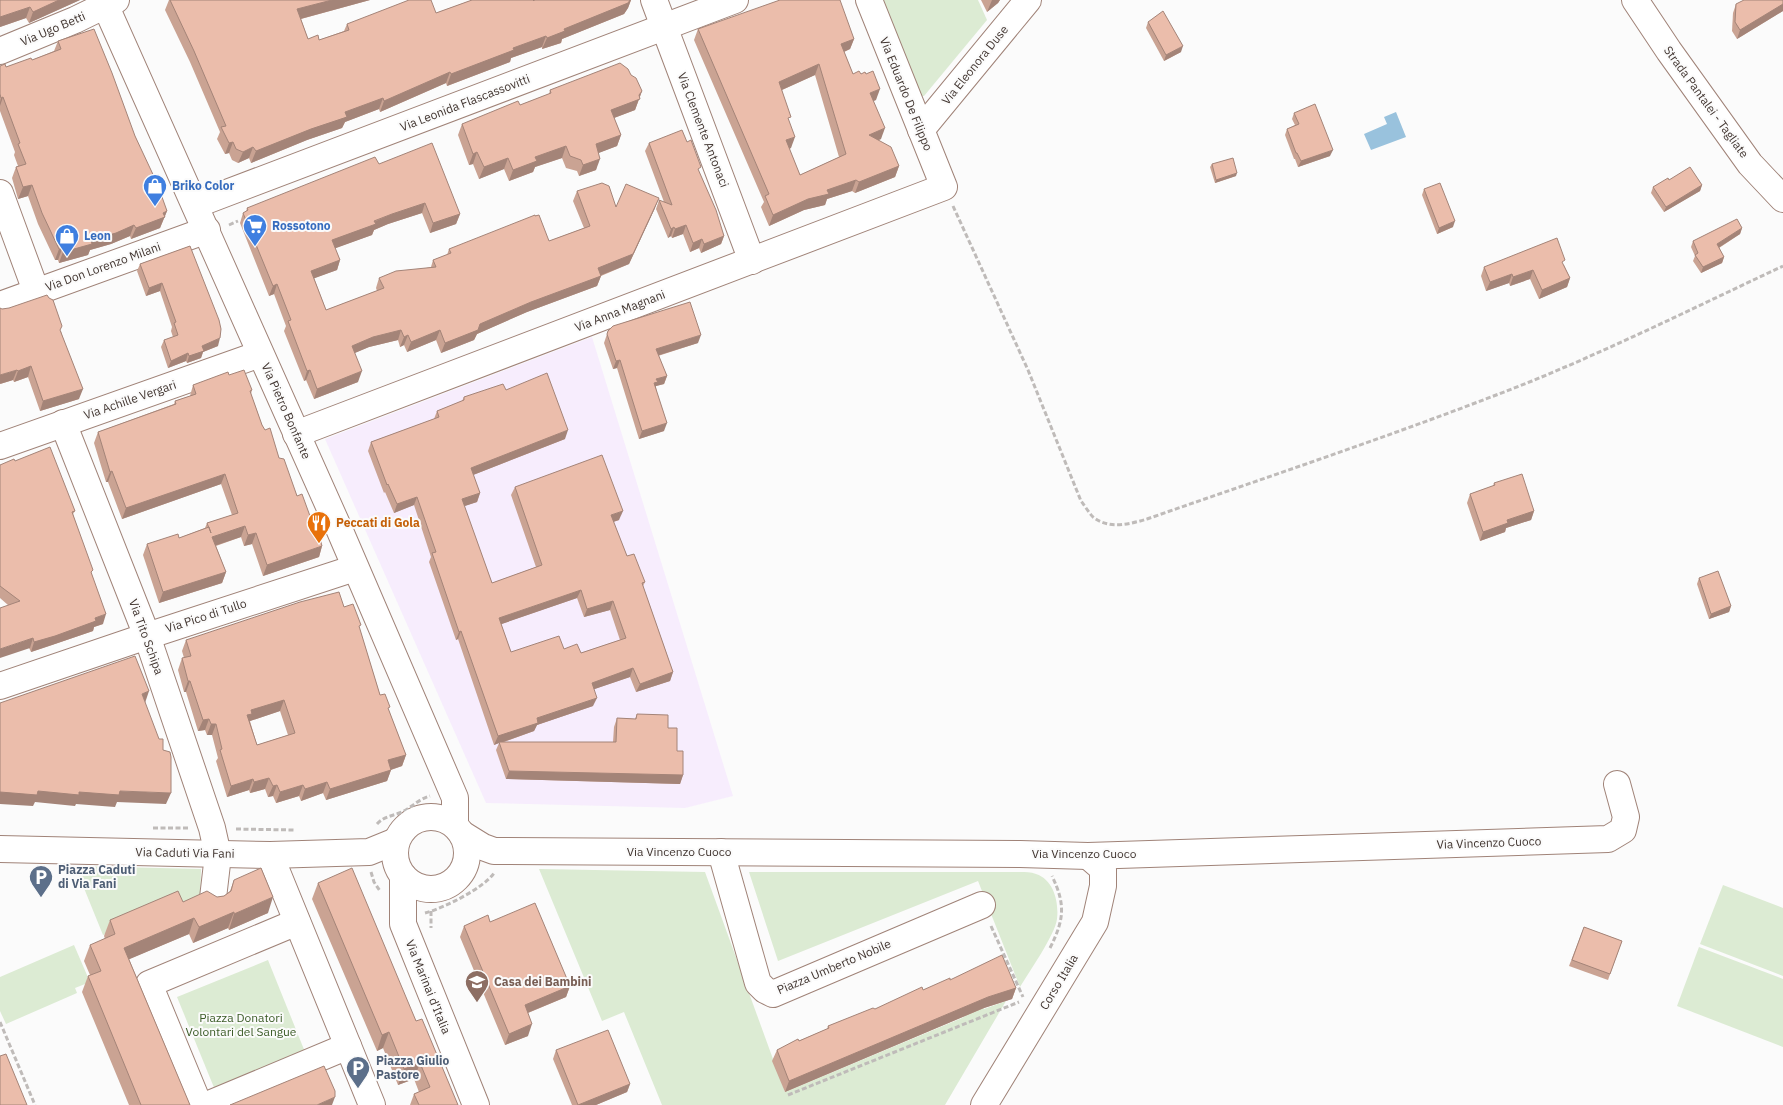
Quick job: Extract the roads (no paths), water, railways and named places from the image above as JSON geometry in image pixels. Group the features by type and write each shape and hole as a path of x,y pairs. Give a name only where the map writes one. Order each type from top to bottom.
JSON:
{"street":[{"name":"Via Clemente Antonaci","path":"654,0 752,261"},
{"name":"Via Leonida Flascassovitti","path":"196,206 735,0"},
{"name":"Via Eduardo De Filippo","path":"869,0 944,187"},
{"name":"Via Eleonora Duse","path":"921,130 1028,0"},
{"name":"Strada Pantalei - Tagliate","path":"1635,0 1750,164 1783,199"},
{"name":"Via Ugo Betti","path":"0,51 108,2"},
{"name":"Via Pietro Bonfante","path":"108,2 455,798 458,829"},
{"name":"Via Anna Magnani","path":"296,434 944,187"},
{"path":"0,193 36,291"},
{"name":"Via Don Lorenzo Milani","path":"0,305 207,230"},
{"name":"Via Achille Vergari","path":"0,446 260,354"},
{"name":"Via Tito Schipa","path":"63,423 147,636 212,828 218,854 213,898"},
{"name":"Via Pico di Tullo","path":"0,686 356,568"},
{"name":"Via Vincenzo Cuoco","path":"464,867 480,857 494,862 721,852 1088,856 1608,839 1623,830 1626,817 1617,784"},
{"path":"433,816 445,819 458,829 466,845 467,856 464,867 458,877 434,900 424,889 413,885 399,861 402,830 411,822 433,816"},
{"name":"Via Vincenzo Cuoco","path":"458,829 482,847 494,862"},
{"name":"Via Caduti Via Fani","path":"0,849 270,855 369,858 399,861"},
{"name":"Piazza Umberto Nobile","path":"721,852 758,983 765,990 773,994 982,905"},
{"path":"270,855 372,1105"},
{"name":"Corso Italia","path":"984,1105 1096,922 1103,886 1103,870 1088,856"},
{"name":"Via Marinai d'Italia","path":"399,861 402,924 476,1105"},
{"name":"Via Marinai d'Italia","path":"402,924 422,898 434,900"},
{"path":"199,1105 149,984 297,922"},
{"path":"207,1105 348,1046"}],"water":[{"path":"1396,112 1406,137 1371,150 1364,134 1387,124 1384,117"}],"place":[{"name":"Briko Color","path":"155,207"},
{"name":"Rossotono","path":"255,247"},
{"name":"Leon","path":"67,257"},
{"name":"Peccati di Gola","path":"319,544"},
{"name":"Piazza Caduti di Via Fani","path":"41,898"},
{"name":"Casa dei Bambini","path":"477,1003"},
{"name":"Piazza Giulio Pastore","path":"358,1089"}],"park label":[{"name":"Piazza Donatori Volontari del Sangue","path":"241,1025"}]}
